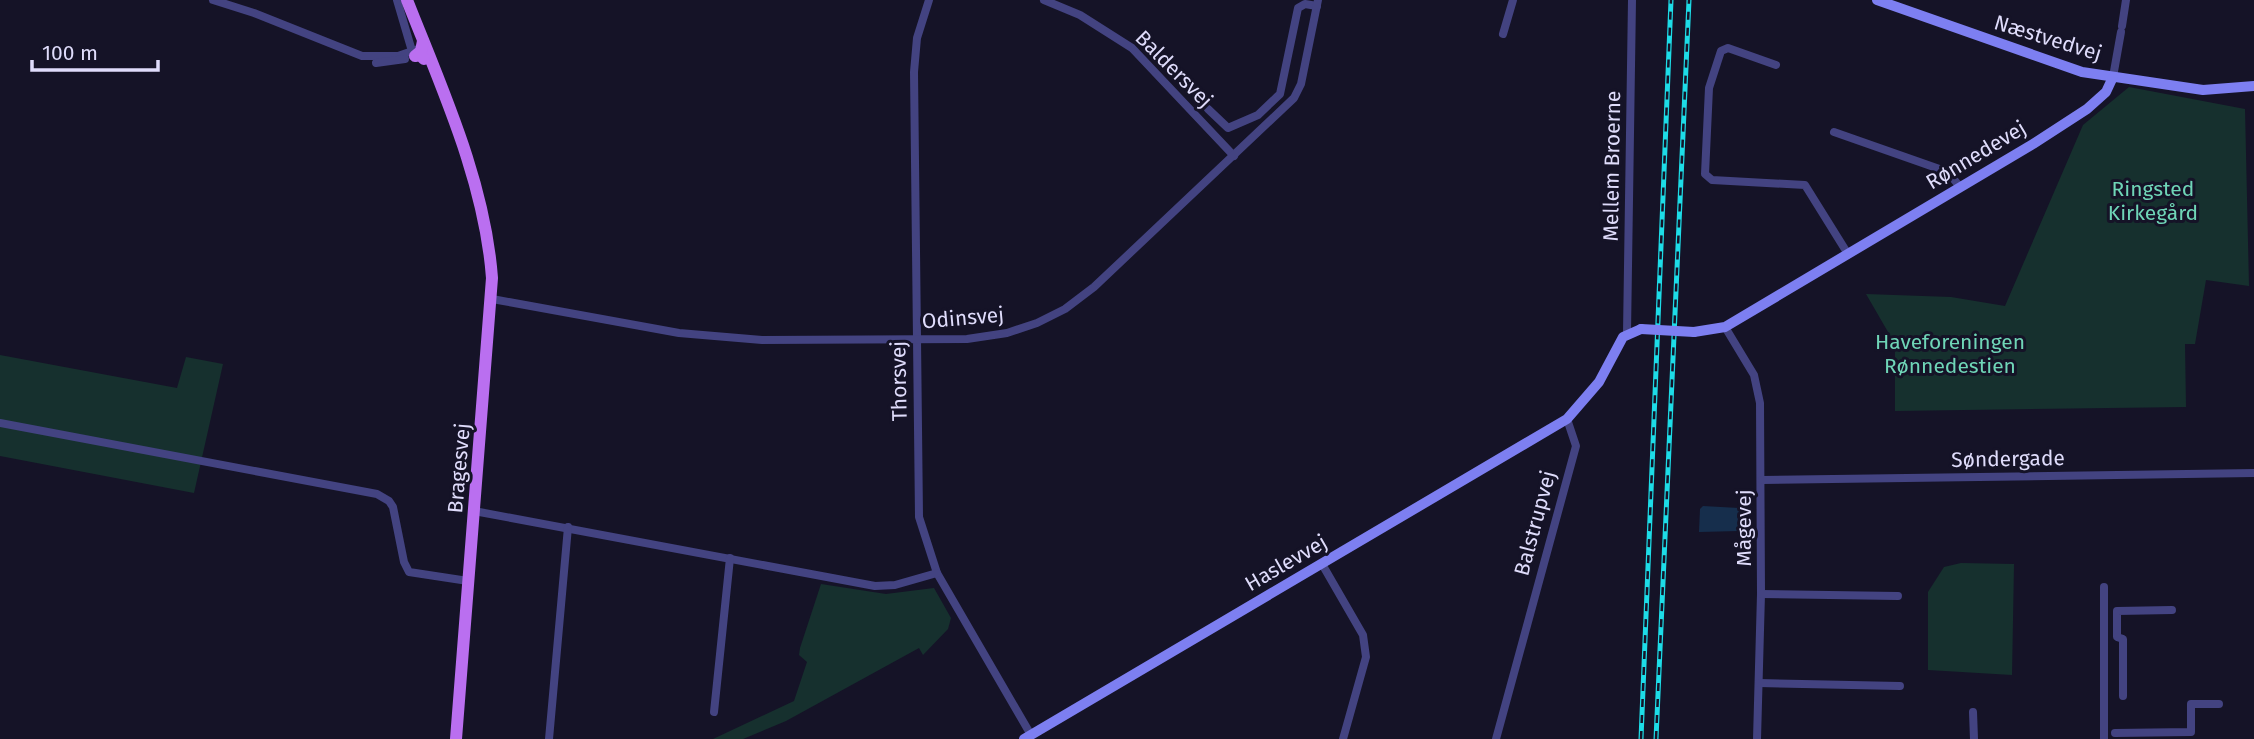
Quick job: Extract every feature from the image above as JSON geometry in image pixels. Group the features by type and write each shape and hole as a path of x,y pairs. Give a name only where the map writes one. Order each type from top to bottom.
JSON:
{"main road":[{"name":"Bragesvej","path":"402,0 419,51 479,202"},
{"name":"Bragesvej","path":"419,51 451,116 479,202 490,250 492,299 456,739"}],"street":[{"path":"213,0 300,33 328,50 360,61 389,63 419,51"},
{"name":"Thorsvej","path":"929,0 917,37 914,72 919,517 937,573 1028,737"},
{"name":"Baldersvej","path":"1044,0 1080,15 1132,48 1234,156"},
{"path":"1503,34 1513,0"},
{"name":"Mellem Broerne","path":"1627,333 1632,0"},
{"name":"Næstvedvej","path":"1877,0 2064,67 2203,90 2254,86"},
{"path":"2113,77 2126,0"},
{"path":"1208,109 1228,128 1258,114 1280,94 1298,8 1304,4 1318,3"},
{"name":"Odinsvej","path":"492,299 680,332 762,340 967,339 1007,334 1065,309 1094,287 1294,98 1301,84 1318,3"},
{"path":"1776,65 1728,48 1721,51 1709,88 1706,174 1712,180 1804,185 1848,254"},
{"name":"Rønnedevej","path":"1627,333 1641,329 1694,332 1725,327 2087,109 2106,92 2113,77"},
{"path":"1265,107 1275,117"},
{"path":"1834,132 1948,172 1960,187"},
{"name":"Mågevej","path":"1725,327 1758,387 1762,480 1757,739"},
{"path":"1567,419 1599,382 1627,333"},
{"name":"Haslevvej","path":"1028,737 1567,419"},
{"name":"Balstrupvej","path":"1496,739 1576,446 1567,419"},
{"path":"0,423 377,494 393,507 404,562 409,572 468,581"},
{"name":"Søndergade","path":"1762,480 2254,473"},
{"path":"474,510 875,586 909,583 937,573"},
{"path":"548,739 568,527"},
{"path":"714,712 730,558"},
{"path":"1322,564 1363,635 1366,646 1366,657 1343,739"},
{"path":"2104,587 2104,739"},
{"path":"1761,594 1898,596"},
{"path":"2117,637 2118,611 2172,610"},
{"path":"2104,637 2123,639 2123,696"},
{"path":"1759,683 1900,686"},
{"path":"2115,733 2156,736 2191,733 2191,704 2219,704"},
{"path":"1973,712 1975,739"}],"green space":[{"name":"Ringsted Kirkegård","path":"2129,87 2245,109 2249,286 2206,280 2195,344 2185,344 2186,407 1895,411 1895,344 1866,294 1951,297 2005,306 2083,125"},
{"path":"0,355 177,388 186,357 223,364 194,493 0,456"},
{"path":"1961,563 2014,564 2012,675 1928,670 1928,592 1944,567"},
{"path":"821,584 886,594 934,588 951,618 948,629 923,655 919,648 786,721 743,739 713,739 794,701 807,662 799,655 800,648"}],"water":[{"path":"1703,506 1739,508 1739,531 1699,532 1700,509"}],"railway":[{"path":"1641,739 1671,0"},
{"path":"1656,739 1689,0"}],"park label":[{"name":"Haveforeningen Rønnedestien","path":"1950,354"}]}
